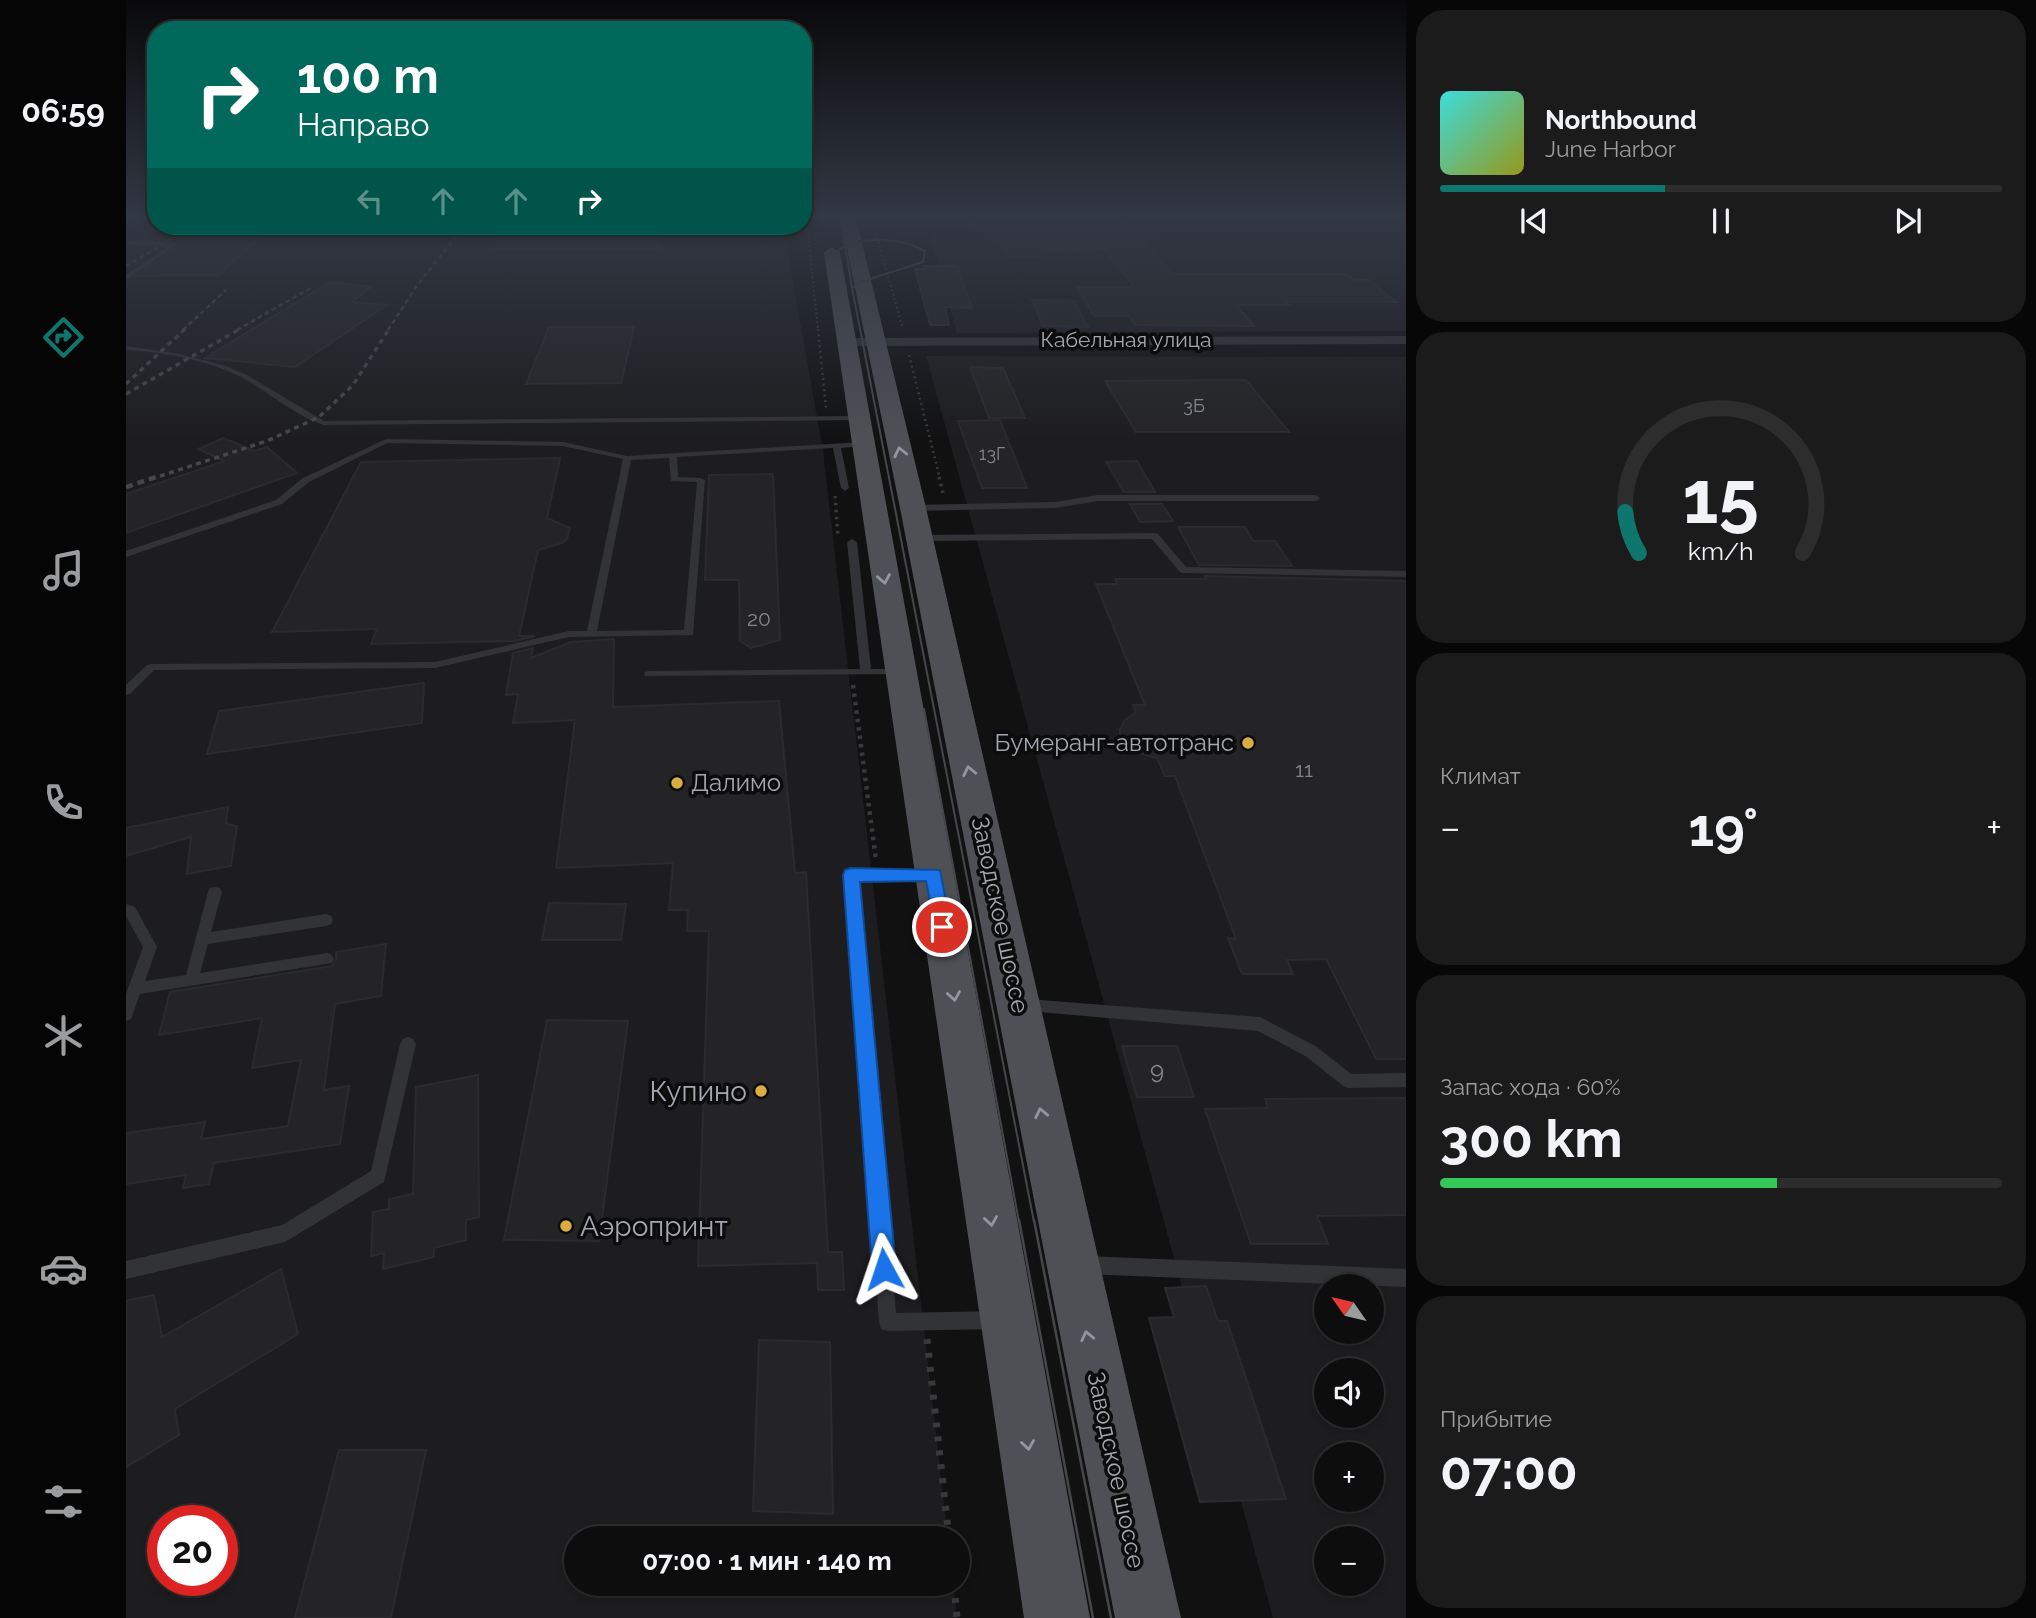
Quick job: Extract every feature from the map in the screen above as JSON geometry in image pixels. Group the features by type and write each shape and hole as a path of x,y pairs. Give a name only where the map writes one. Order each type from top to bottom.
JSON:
{"main road":[{"name":"Заводское шоссе","path":"852,290 875,341 852,436 883,672 934,875 1057,1618"},
{"name":"Заводское шоссе","path":"864,290 875,341 926,518 1019,1005 1148,1618"}],"street":[{"name":"Кабельная улица","path":"875,341 1406,340"}],"lane":[{"path":"126,348 145,348 233,370 301,413 323,423 852,436"},
{"path":"126,554 279,502 306,480 386,441 563,444 627,458 852,436"},
{"path":"845,488 852,436"},
{"path":"126,691 151,667 435,665 569,634 689,633 701,480 674,479 673,455"},
{"path":"591,634 627,458"},
{"path":"926,518 1098,498 1316,498"},
{"path":"926,518 1154,536 1184,570 1406,574"},
{"path":"649,674 883,672 852,542"},
{"path":"934,875 851,875 888,1322 1007,1319"},
{"path":"191,981 215,892"},
{"path":"126,910 130,911 150,947 126,1014"},
{"path":"202,939 326,920"},
{"path":"135,989 327,959"},
{"path":"1019,1005 1261,1024 1312,1052 1348,1081 1406,1080"},
{"path":"126,1270 285,1233 378,1176 408,1044"},
{"path":"1072,1265 1406,1278"}],"path":[{"path":"875,290 875,341 926,518"},
{"path":"925,1321 948,1526"},
{"path":"955,1596 957,1618"}],"shaded area":[{"path":"126,290 794,290 823,451 947,1526 564,1526 564,1596 954,1596 957,1618 126,1618"},
{"path":"945,290 1406,290 1406,331 957,333"},
{"path":"926,356 1406,357 1406,1618 1273,1618"}],"building":[{"path":"318,290 368,290 352,302 387,305 295,367 205,358"},
{"path":"920,290 965,290 972,308 945,307 949,325 930,325"},
{"path":"1078,290 1381,290 1396,302 1236,305 1254,326 1135,325 1129,316 1094,316"},
{"path":"1032,300 1074,301 1088,327 1043,326"},
{"path":"549,327 634,327 621,383 526,384"},
{"path":"970,367 1003,368 1025,418 989,418"},
{"path":"1246,380 1289,432 1136,432 1105,381"},
{"path":"1000,420 1027,488 982,488 958,421"},
{"path":"223,438 254,451 267,447 297,473 126,533 126,494 225,461 198,449"},
{"path":"560,458 547,518 570,528 567,539 562,543 538,550 519,636 535,636 515,641 371,644 377,629 272,632 361,462"},
{"path":"1137,461 1155,492 1124,492 1106,462"},
{"path":"773,474 780,640 751,648 740,641 739,580 705,580 709,475"},
{"path":"1130,504 1162,504 1173,521 1140,522"},
{"path":"1178,527 1245,527 1253,541 1275,541 1292,566 1199,565"},
{"path":"1205,576 1406,581 1406,1059 1376,1059 1326,959 1287,960 1293,974 1242,974 1228,938 1236,939 1175,776 1165,776 1157,758 1135,752 1120,736 1124,721 1136,712 1133,705 1145,705 1096,584 1117,584 1115,579 1207,579"},
{"path":"614,639 613,707 779,701 795,873 806,872 828,1252 842,1252 844,1290 818,1290 817,1263 698,1266 709,931 687,931 688,910 669,910 673,863 556,868 575,720 513,723 518,694 506,695 513,653 533,648 531,658 571,642"},
{"path":"424,683 422,723 207,754 219,711"},
{"path":"228,807 226,824 237,826 231,866 187,874 191,837 126,856 126,828"},
{"path":"549,903 626,904 621,940 542,940"},
{"path":"386,944 381,996 335,1004 324,1090 349,1086 340,1144 214,1163 209,1184 183,1188 186,1175 126,1184 126,1133 205,1122 201,1139 288,1126 301,1060 252,1068 262,1018 159,1035 170,992 332,966 336,960 336,952"},
{"path":"547,1020 628,1021 599,1241 504,1240"},
{"path":"1122,1046 1177,1046 1194,1097 1137,1097"},
{"path":"478,1075 479,1217 466,1220 466,1240 434,1248 434,1257 383,1269 384,1253 371,1256 373,1212 389,1209 389,1199 413,1194 416,1087"},
{"path":"1406,1098 1406,1215 1317,1216 1328,1244 1251,1244 1205,1109 1268,1108 1265,1099"},
{"path":"281,1269 298,1334 175,1409 179,1435 126,1467 126,1301 154,1295 162,1337"},
{"path":"1206,1286 1218,1321 1227,1321 1286,1499 1200,1502 1149,1318 1174,1317 1165,1288"},
{"path":"759,1340 830,1342 833,1514 753,1511"},
{"path":"339,1450 426,1450 391,1618 295,1618"}],"tram line":[{"path":"852,290 1034,1222"},
{"path":"924,709 1019,1222"},
{"path":"1019,1220 1093,1618"},
{"path":"1034,1220 1111,1618"}],"railway":[{"path":"183,330 226,290"},
{"path":"237,330 308,290"},
{"path":"388,330 414,290"},
{"path":"126,384 185,329"},
{"path":"126,394 240,329"},
{"path":"151,479 267,441 319,417 353,385 389,329"},
{"path":"126,487 156,477"}],"place":[{"name":"Бумеранг-автотранс","path":"1248,743"},
{"name":"Далимо","path":"677,783"},
{"name":"Купино","path":"761,1091"},
{"name":"Аэропринт","path":"566,1226"}],"route":[{"path":"884,1269 851,875 934,875 942,927"}]}
